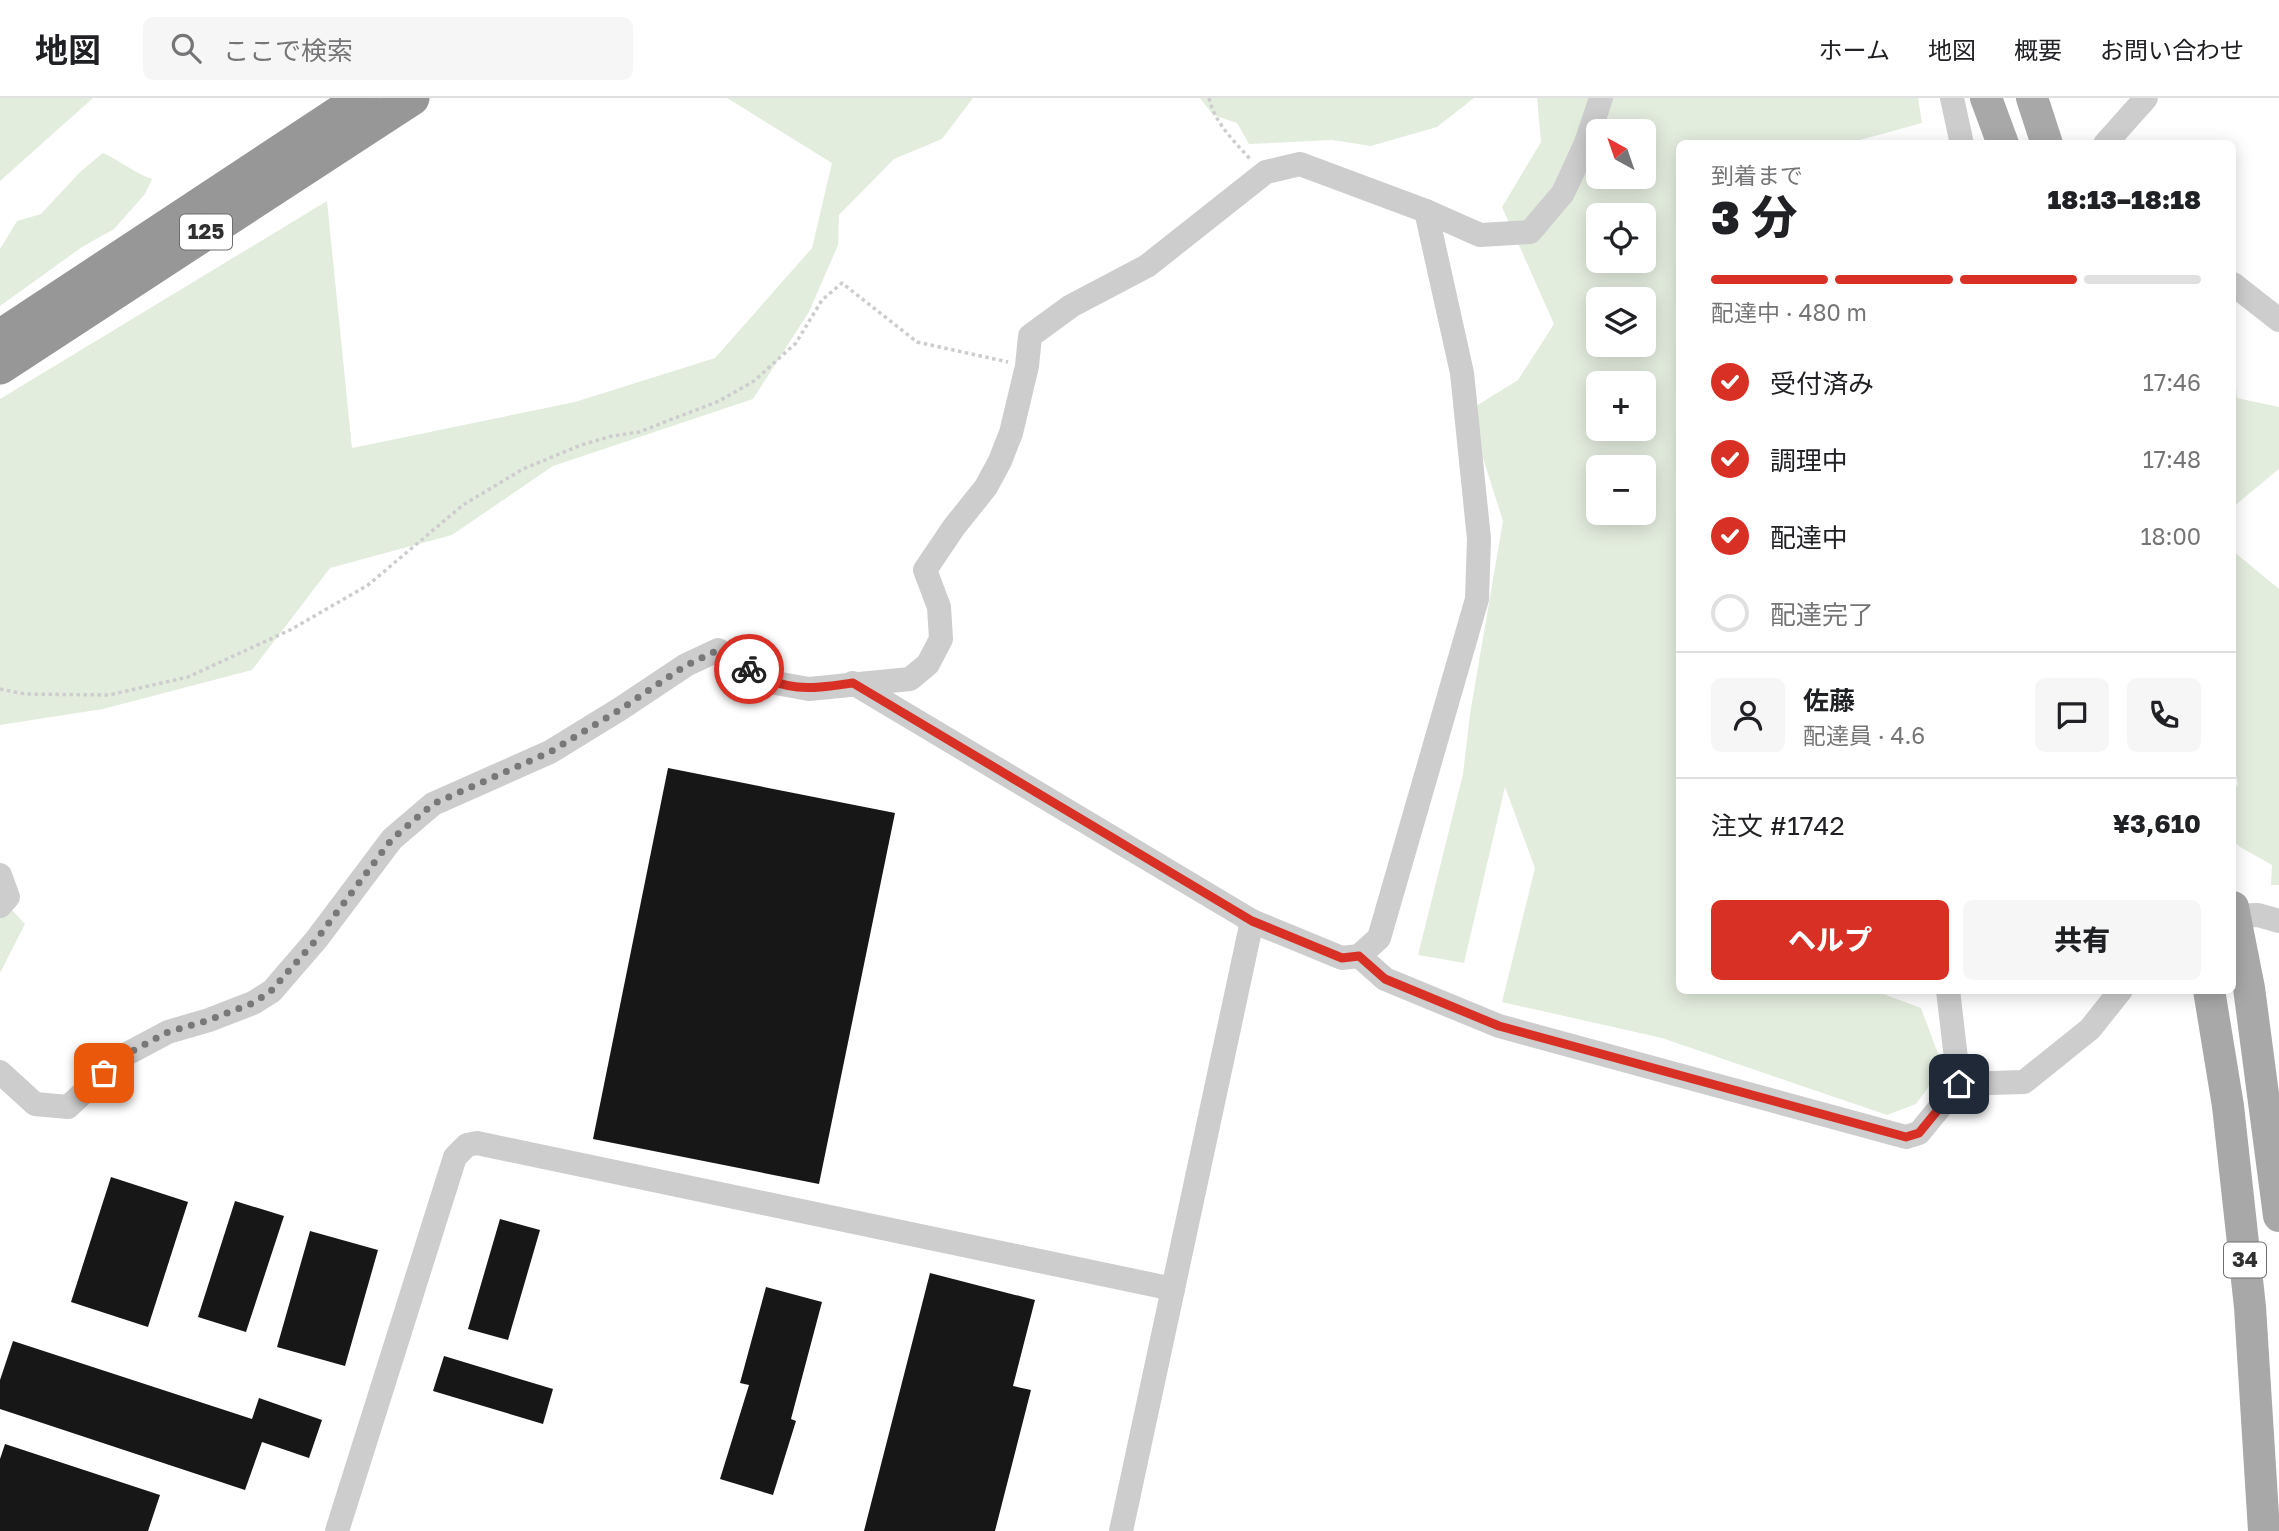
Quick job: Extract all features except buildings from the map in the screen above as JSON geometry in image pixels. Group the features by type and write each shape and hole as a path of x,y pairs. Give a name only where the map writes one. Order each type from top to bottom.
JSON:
{"highway":[{"name":"125","path":"0,337 362,98"},
{"name":"125","path":"0,367 412,98"}],"main road":[{"path":"1986,98 2002,140"},
{"path":"2032,98 2046,140"},
{"name":"34","path":"2236,922 2249,988 2279,1216"},
{"name":"34","path":"2210,994 2228,1106 2250,1307 2264,1531"}],"street":[{"path":"0,1072 35,1104 68,1107 123,1056 168,1032 253,1003 271,991 316,940 392,839 433,804 550,752 685,666 718,650 770,682 809,689 910,679 928,664 941,639 939,607 925,570 986,487 1000,461 1012,433 1027,366 1030,336 1071,306 1147,267 1264,174 1300,163 1426,211 1480,235 1530,232 1563,193 1586,143 1601,98"},
{"path":"1952,98 1961,140"},
{"path":"2109,140 2146,98"},
{"path":"853,683 1252,921 1342,958 1359,956 1379,938 1477,599 1479,539 1462,373 1426,211"},
{"path":"2236,286 2279,320"},
{"path":"0,875 8,897 0,906"},
{"path":"2236,912 2279,921"},
{"path":"1121,1531 1252,921"},
{"path":"1359,956 1385,979 1499,1026 1906,1137 1919,1133 1959,1084 1948,994"},
{"path":"1959,1084 2024,1082 2090,1029 2118,994"},
{"path":"337,1531 455,1157 467,1144 477,1143 1173,1289"}],"path":[{"path":"1209,98 1212,111 1227,135 1264,174"},
{"path":"0,689 25,694 108,695 188,677 290,630 368,585 463,505 523,469 581,445 639,432 719,401 754,381 796,343 822,300 842,284 917,342 1027,366"}],"green space":[{"path":"0,98 93,98 0,181"},
{"path":"727,98 973,98 942,139 894,159 839,215 838,245 809,312 753,399 553,466 452,535 330,568 252,670 103,709 0,725 0,399 327,201 352,448 575,402 715,358 812,248 832,163"},
{"path":"1200,98 1474,98 1437,127 1371,146 1332,140 1249,144 1237,123 1213,115"},
{"path":"1537,98 1918,98 1922,123 1860,140 1676,140 1676,994 1883,994 1921,1008 1943,1067 1916,1104 1887,1115 1662,1038 1502,1002 1535,868 1505,787 1464,963 1418,955 1463,774 1470,714 1503,521 1468,411 1518,380 1554,324 1502,207 1541,142"},
{"path":"103,153 152,179 145,194 114,229 82,247 0,306 0,249 17,221 41,214 81,171"},
{"path":"2236,385 2237,398 2279,407 2279,469 2236,505"},
{"path":"2236,553 2279,589 2279,885 2271,885 2272,865 2236,843"},
{"path":"0,897 25,924 0,973"}],"way so far":[{"path":"104,1073 123,1056 168,1032 253,1003 271,991 316,940 392,839 433,804 550,752 685,666 718,650 749,669"}],"route":[{"path":"749,669 770,682 809,689 853,683 1252,921 1342,958 1359,956 1385,979 1499,1026 1906,1137 1919,1133 1959,1084"}]}
